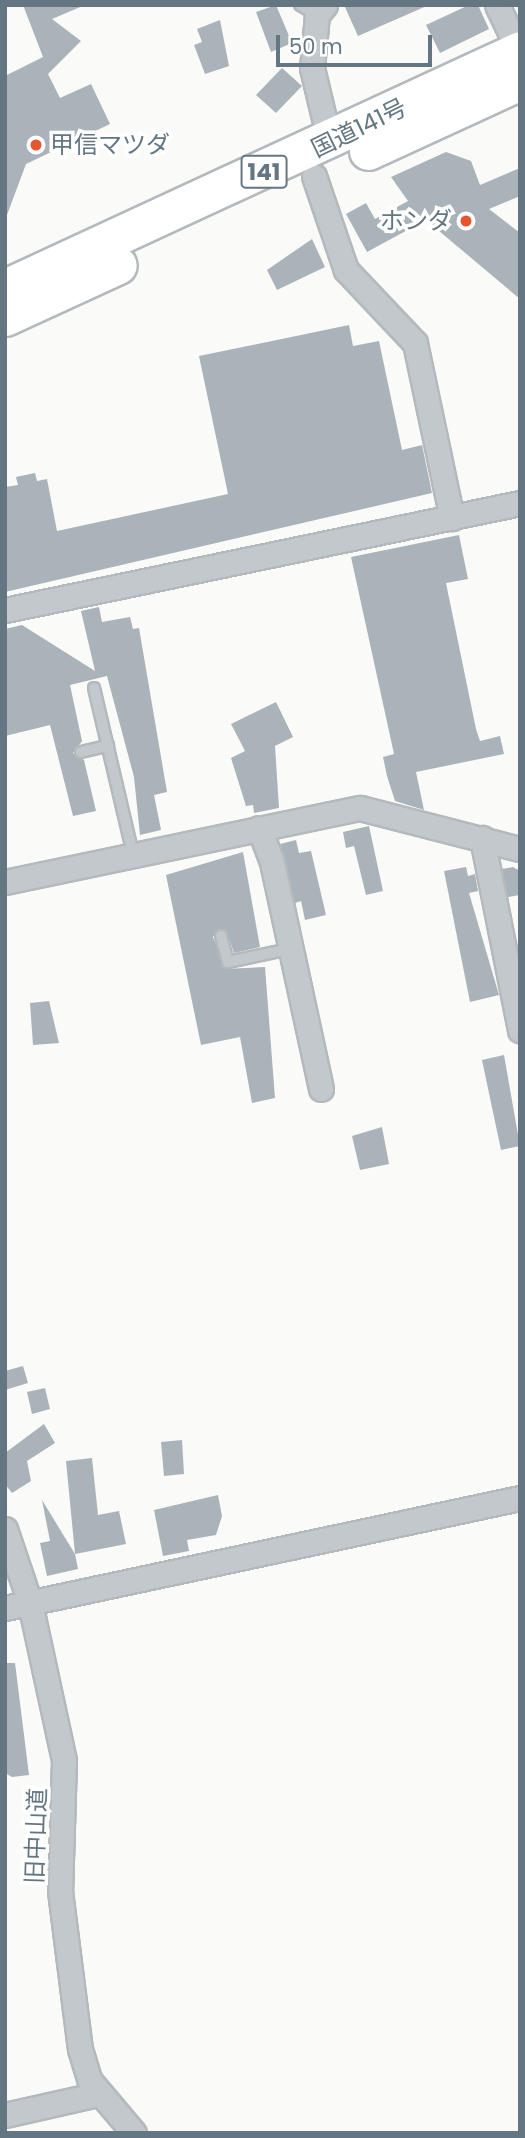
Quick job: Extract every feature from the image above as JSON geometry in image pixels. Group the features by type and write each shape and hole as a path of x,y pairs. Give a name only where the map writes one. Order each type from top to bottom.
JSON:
{"highway":[{"name":"国道141号","path":"5,288 330,143 519,51"},
{"name":"国道141号","path":"5,317 520,81"}],"street":[{"path":"497,5 519,51"},
{"path":"314,8 313,68 330,143"},
{"path":"314,176 346,270 415,343 452,518"},
{"path":"5,610 520,503"},
{"path":"5,883 360,808 520,849"},
{"path":"259,828 321,1089"},
{"path":"482,838 510,1019"},
{"path":"5,1608 520,1498"},
{"name":"旧中山道","path":"5,1529 30,1603 64,1760 63,1920 80,2049 98,2094 134,2133"},
{"path":"5,2115 98,2094"}],"lane":[{"path":"94,688 133,854"},
{"path":"81,752 108,746"},
{"path":"221,936 228,962 289,949"}],"building":[{"path":"23,5 85,5 52,19 81,41 48,74 60,98 91,84 110,124 26,164 7,215 5,76 43,57"},
{"path":"276,5 292,43 271,52 256,12"},
{"path":"344,5 429,5 358,36"},
{"path":"469,5 478,5 489,29 440,53 426,25"},
{"path":"220,20 229,66 205,74 194,45 202,42 197,29"},
{"path":"282,68 302,86 276,113 256,95"},
{"name":"ホンダ","path":"446,152 471,161 480,185 520,168 520,196 489,209 520,233 520,299 426,220 367,252 346,214 366,203 375,219 408,201 391,177"},
{"path":"312,239 325,267 277,290 267,270"},
{"path":"349,325 353,346 379,341 402,450 422,445 432,493 5,592 5,487 18,485 16,477 35,473 37,481 47,479 57,531 228,494 199,356"},
{"path":"459,535 468,579 446,583 476,729 480,741 500,736 504,754 416,772 424,810 395,801 387,776 383,757 394,754 351,557"},
{"path":"99,607 102,622 130,617 133,629 139,628 167,792 154,795 161,830 140,835 134,777 107,676 70,685 82,741 73,753 84,760 96,811 73,816 50,725 5,736 5,629 22,625 95,671 81,611"},
{"path":"276,702 293,737 275,746 279,808 254,813 253,805 246,806 231,758 245,751 231,724"},
{"path":"369,826 383,891 366,895 354,846 346,848 343,832"},
{"path":"296,840 299,853 311,851 326,915 305,920 301,901 295,903 280,844"},
{"path":"243,852 260,947 234,953 226,930 218,929 213,937 225,969 265,967 275,1098 252,1103 240,1037 201,1045 166,875"},
{"path":"466,867 468,876 475,874 478,891 469,893 499,995 470,1002 444,871"},
{"path":"513,867 520,871 520,895 508,897 502,869"},
{"path":"49,1001 59,1043 33,1045 30,1003"},
{"path":"504,1055 520,1146 501,1150 482,1060"},
{"path":"382,1127 389,1164 360,1170 352,1136"},
{"path":"23,1366 28,1383 5,1390 5,1371"},
{"path":"45,1388 50,1409 32,1414 27,1392"},
{"path":"44,1424 55,1443 27,1461 31,1481 12,1493 5,1484 5,1453"},
{"path":"182,1440 184,1474 164,1476 161,1442"},
{"path":"92,1458 98,1515 119,1511 126,1544 75,1554 66,1461"},
{"path":"218,1495 222,1516 216,1535 187,1540 189,1551 163,1556 154,1510"},
{"path":"42,1500 75,1554 78,1569 47,1576 40,1543 50,1541"},
{"path":"5,1663 15,1663 29,1775 12,1777 5,1773"}],"place":[{"name":"甲信マツダ","path":"36,145"},
{"name":"ホンダ","path":"466,221"}]}
